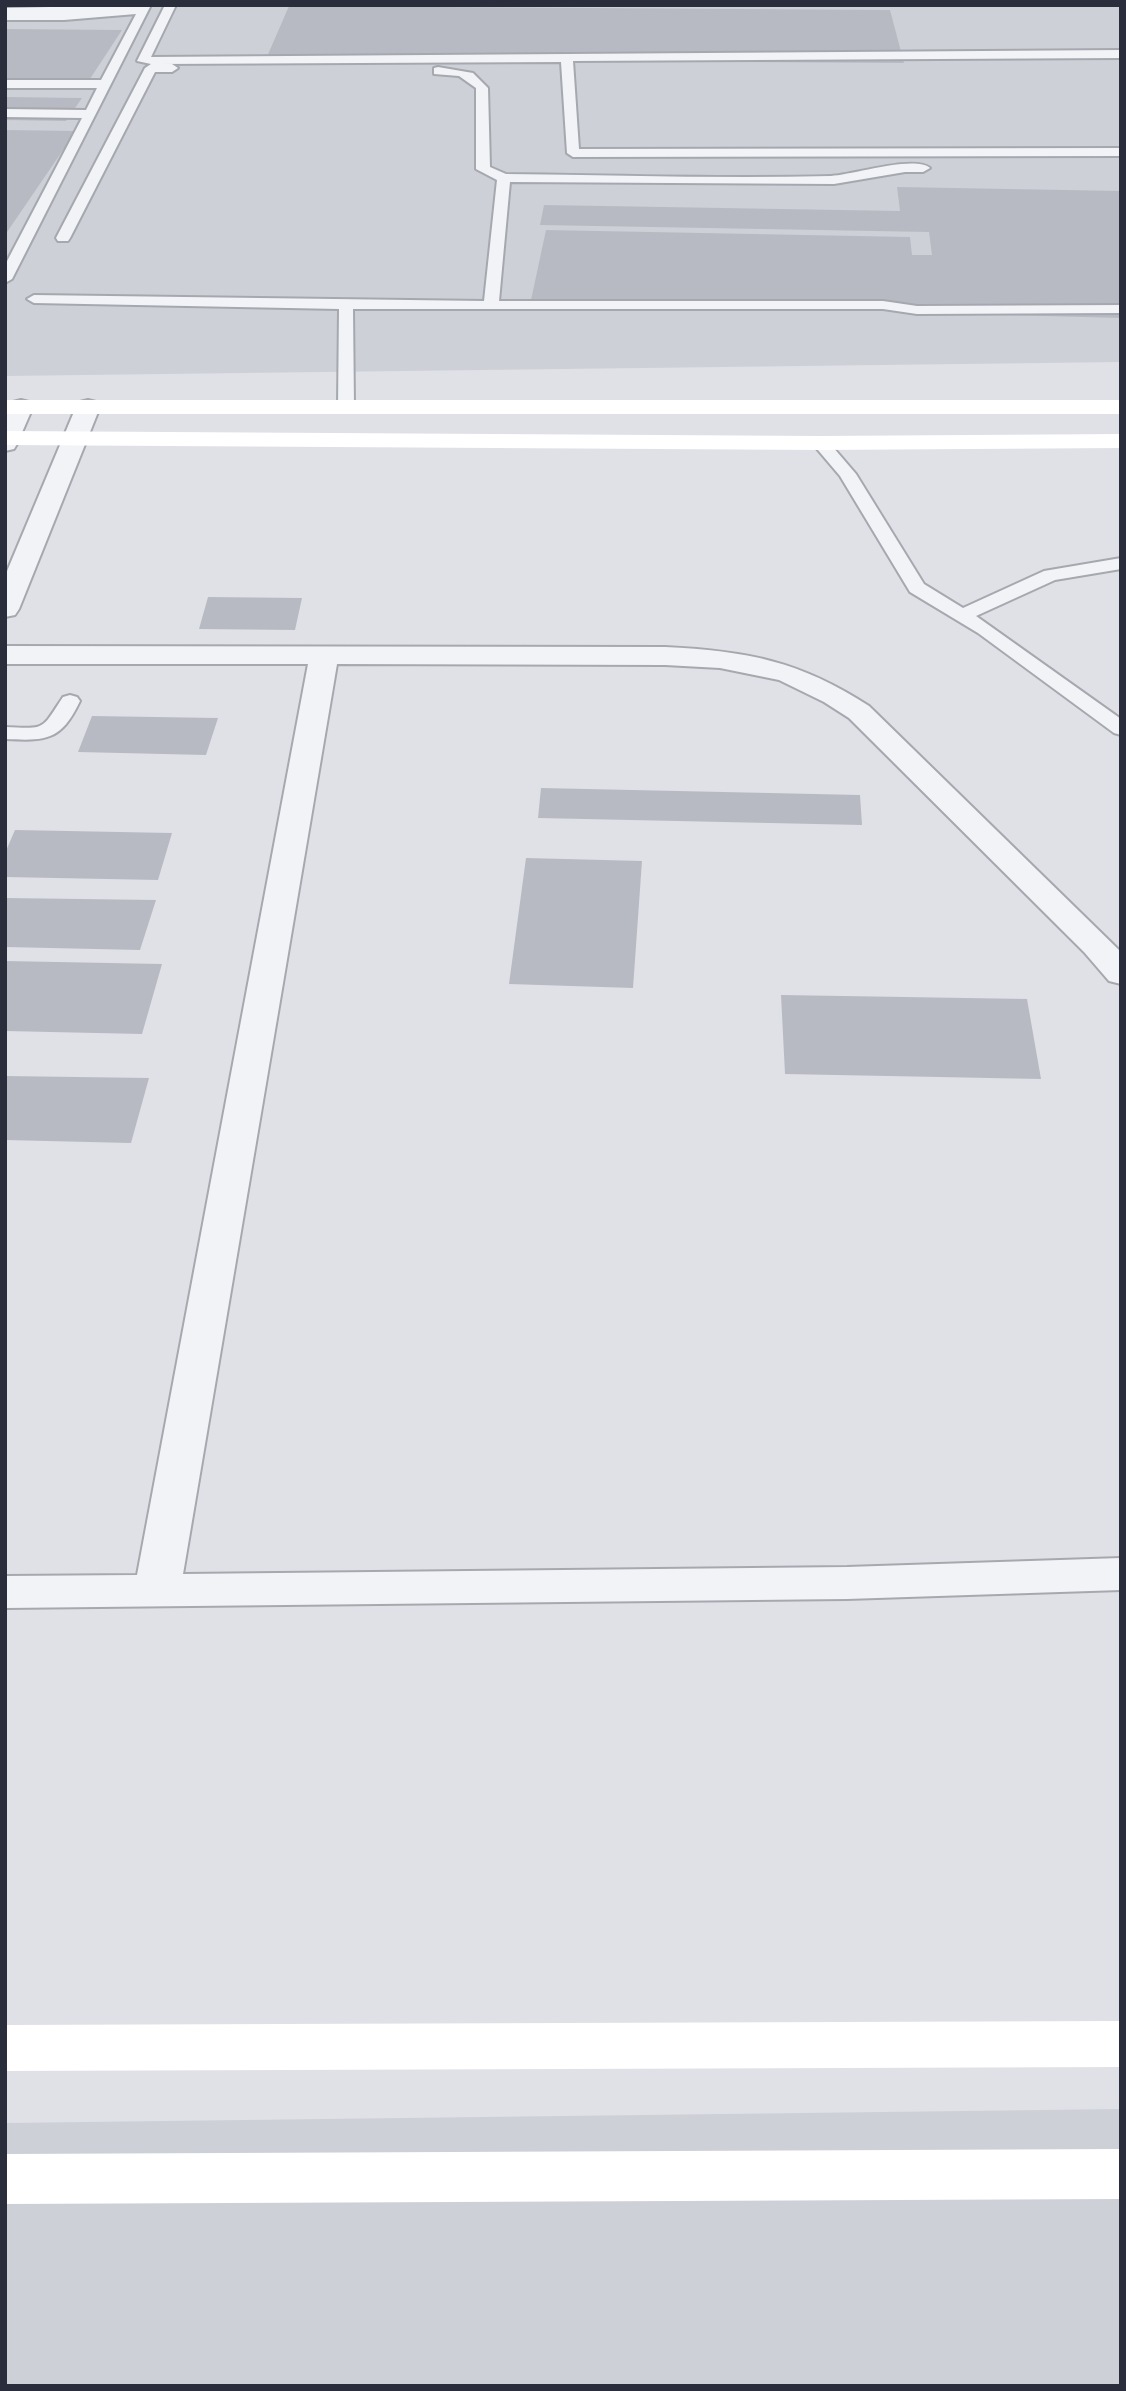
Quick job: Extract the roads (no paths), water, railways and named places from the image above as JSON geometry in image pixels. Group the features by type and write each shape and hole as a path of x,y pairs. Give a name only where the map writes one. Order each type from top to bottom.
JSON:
{"street":[{"path":"298,406 285,412 288,420 334,439"},
{"path":"1121,407 13,407 6,440 74,438 820,443 1121,440"},
{"path":"5,609 88,407"},
{"path":"197,407 209,409 224,418 225,429 209,439"},
{"path":"5,654 677,656 726,658 781,670 825,688 859,712 1096,945 1121,974"},
{"path":"157,1590 324,656"},
{"path":"5,1592 847,1583 1121,1574"},
{"path":"5,2048 1121,2044"},
{"path":"5,2179 1121,2174"}],"lane":[{"path":"171,5 144,61 1121,54"},
{"path":"5,11 144,8"},
{"path":"5,18 64,17 144,8"},
{"path":"5,279 144,8"},
{"path":"567,58 573,153 1121,152"},
{"path":"64,238 151,68 454,71 476,78 482,88 483,169 504,178 834,180 905,168 932,169"},
{"path":"5,84 105,84"},
{"path":"5,114 90,114"},
{"path":"491,305 504,178"},
{"path":"34,299 346,305 883,305 917,310 1121,309"},
{"path":"345,406 346,305"},
{"path":"820,443 846,474 917,589 985,628 1121,729"},
{"path":"962,615 1050,575 1121,563"},
{"path":"5,733 39,734 52,731 60,723 70,701"}]}
